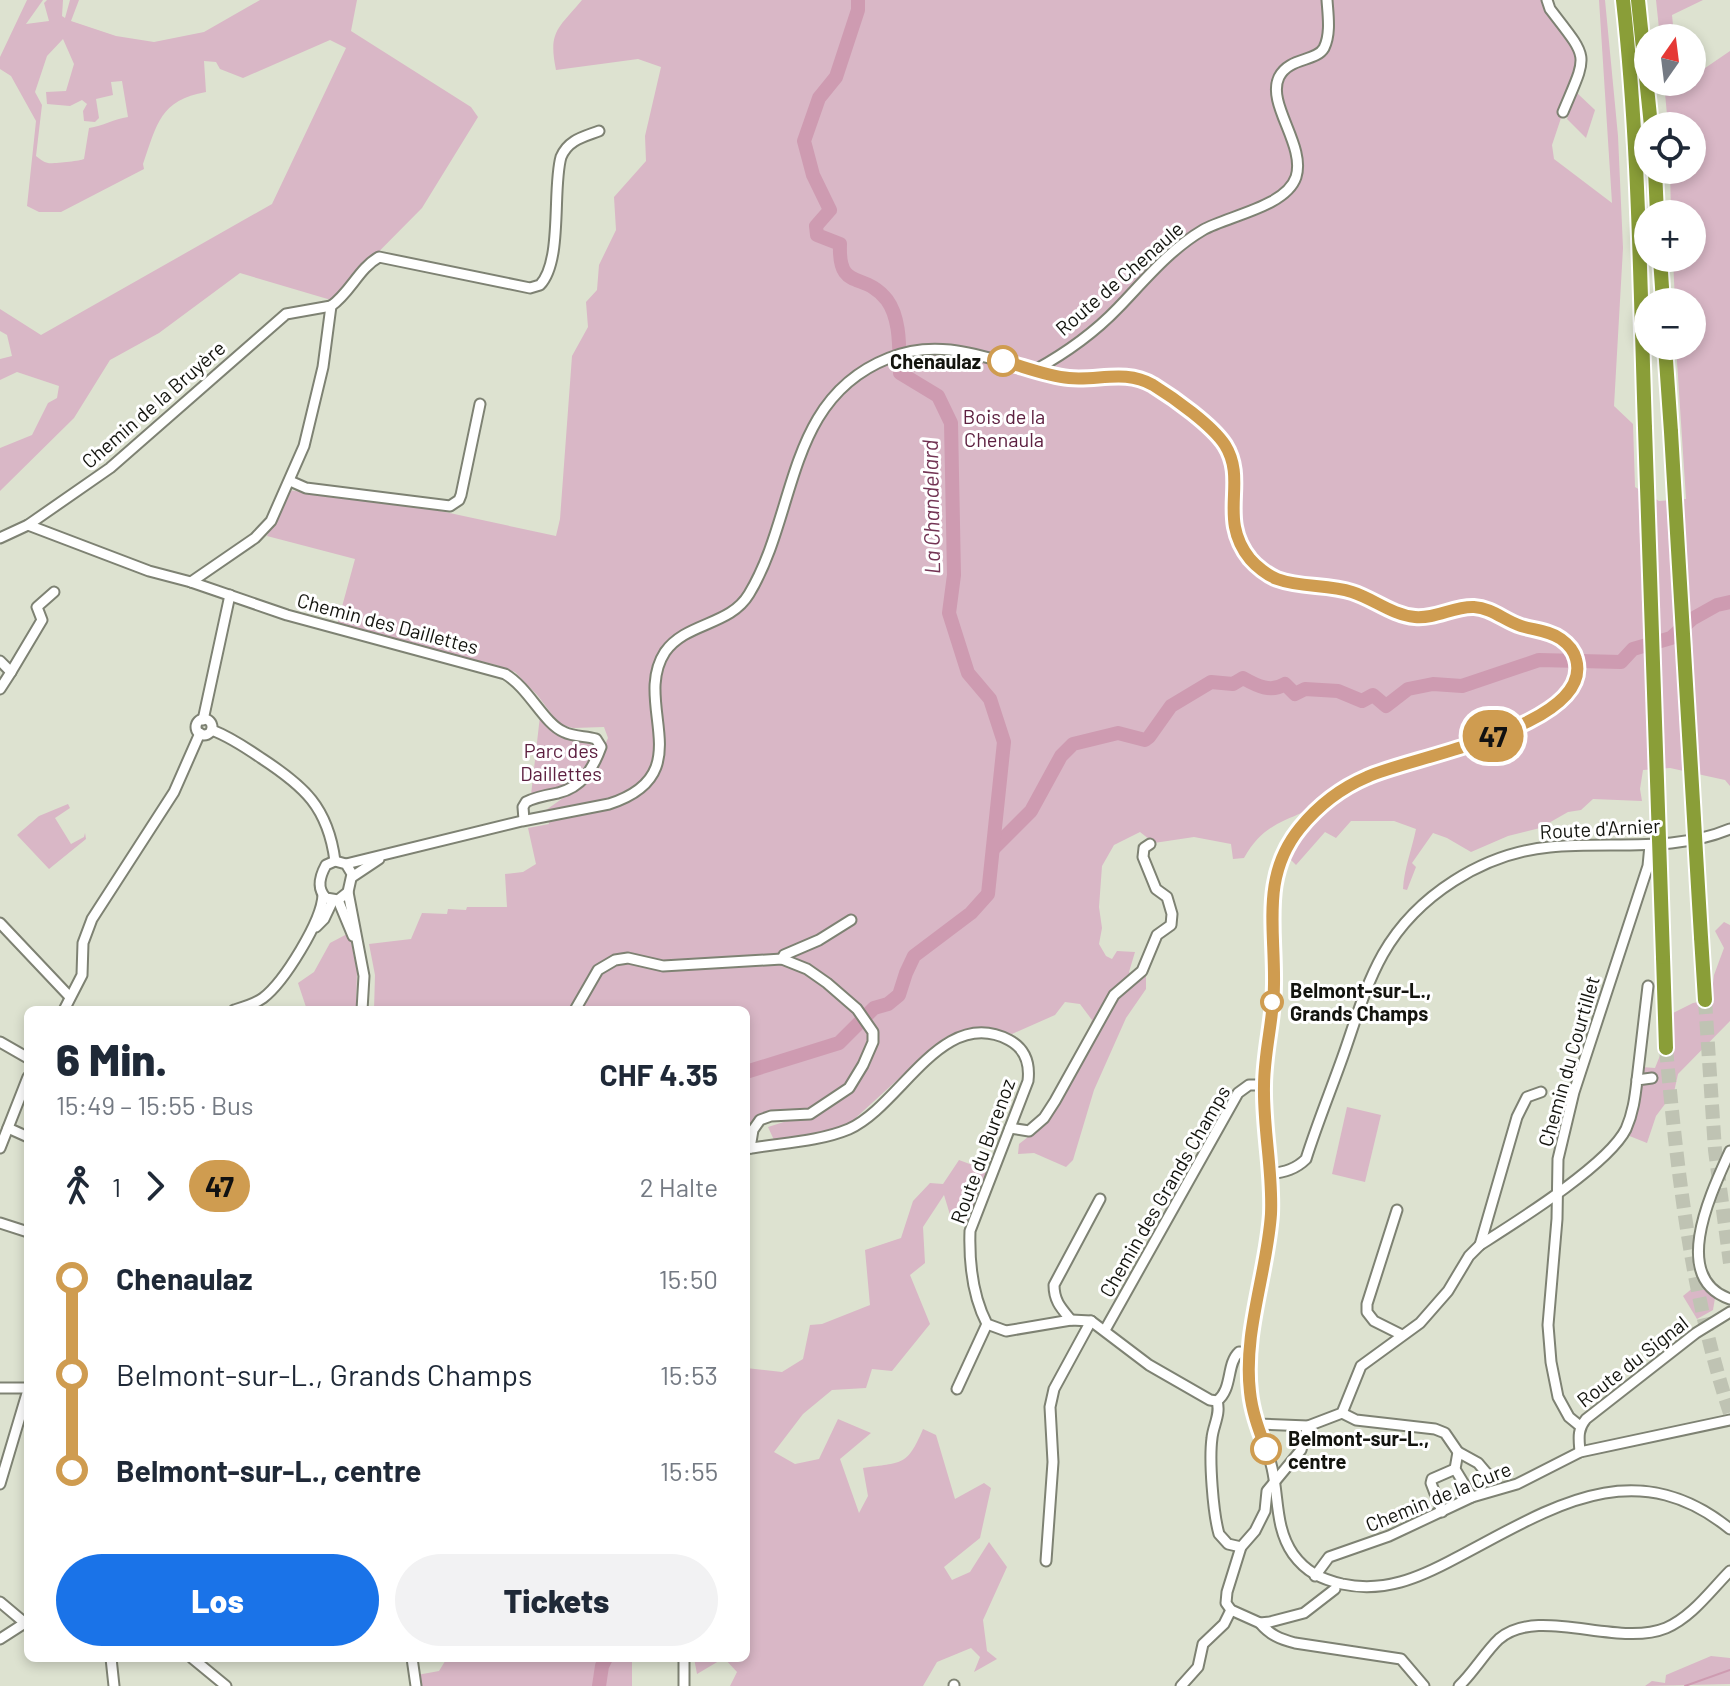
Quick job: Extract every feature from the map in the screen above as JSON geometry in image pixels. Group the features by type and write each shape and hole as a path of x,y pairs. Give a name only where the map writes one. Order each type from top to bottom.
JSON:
{"highway":[{"path":"1623,0 1635,151 1666,1048"},
{"path":"1638,0 1650,112"},
{"path":"1666,360 1705,1000"}],"street":[{"name":"Route de Chenaule","path":"1035,370 1115,311 1167,256 1203,230 1253,212 1295,180 1298,160 1277,95 1278,79 1287,67 1320,53 1325,46 1327,0"},
{"path":"1547,0 1550,9 1583,55 1582,66 1563,112"},
{"path":"191,582 267,529 301,456 323,367 331,306 339,301 371,261 379,257 530,288 540,285 546,277 555,234 561,157 567,146 577,139 599,131"},
{"name":"Chemin de la Bruyère","path":"0,538 28,525 110,468 286,314 331,306"},
{"path":"245,1006 271,991 310,932 323,902 320,877 326,865 381,857 524,820 622,800 645,782 655,766 660,748 655,682 666,651 681,636 734,611 750,592 771,541 802,446 835,394 859,374 900,354 954,349 1073,379 1122,376 1143,381 1153,385 1216,434 1226,447 1234,468 1232,522 1239,545 1254,564 1275,579 1337,587 1400,614 1418,618 1476,607 1495,612 1515,624 1559,638 1570,647 1578,672 1574,686 1557,704 1510,729 1457,750 1397,765 1365,777 1331,798 1298,830 1283,853 1274,878 1274,988 1264,1085 1270,1174 1268,1240 1250,1353 1250,1392 1275,1482 1277,1510 1284,1538 1300,1564 1315,1576 1364,1587 1400,1583 1427,1574 1562,1504 1613,1490 1673,1496 1702,1508 1730,1529"},
{"path":"290,481 306,488 450,506 461,495 480,404"},
{"name":"Chemin des Daillettes","path":"28,525 149,571 324,626 497,670 514,679 557,729 600,742 598,756 588,773 572,788 528,800 523,807 524,820"},
{"path":"0,689 42,620 37,607 54,592"},
{"path":"212,730 207,735 200,733 197,727 203,720 230,595"},
{"path":"0,661 11,672"},
{"path":"203,720 210,722 212,730"},
{"path":"212,730 227,736 300,785 317,805 340,862 352,877"},
{"path":"66,1006 82,975 83,943 95,913 174,792 200,733"},
{"name":"Route d'Arnier","path":"1270,1174 1286,1172 1306,1159 1376,967 1404,925 1422,907 1472,869 1518,852 1546,847 1650,845 1692,840 1730,829"},
{"path":"1010,1128 1029,1131 1044,1118 1114,995 1142,971 1157,935 1171,925 1172,914 1167,897 1156,889 1143,857 1144,848 1150,844"},
{"name":"Chemin du Courtillet","path":"1580,1426 1569,1417 1558,1397 1551,1362 1548,1325 1557,1219 1558,1159 1568,1113 1648,866 1650,845"},
{"path":"362,1006 364,976 348,892 352,877 381,857"},
{"path":"310,932 324,919 336,900 348,892"},
{"path":"323,895 336,900 359,946"},
{"path":"324,919 335,916 346,920"},
{"path":"782,959 784,955 819,940 851,920"},
{"path":"0,923 70,997"},
{"path":"577,1006 598,970 615,960 628,958 663,966 782,959 807,969 857,1009 870,1026 873,1042 856,1080 849,1088 810,1114 771,1116 760,1120 750,1141"},
{"path":"1257,1424 1308,1426 1342,1413 1361,1366 1420,1323 1448,1291 1469,1256 1480,1245 1555,1195 1606,1153 1625,1132 1635,1104 1648,986"},
{"name":"Route du Burenoz","path":"750,1148 850,1129 875,1110 939,1049 965,1035 981,1032 995,1034 1018,1044 1030,1067 1028,1081 970,1231 969,1248 979,1307 987,1324"},
{"path":"0,1042 24,1056"},
{"path":"1637,1080 1652,1078"},
{"name":"Chemin des Grands Champs","path":"1105,1330 1238,1093 1249,1085 1264,1085"},
{"path":"0,1148 24,1087"},
{"path":"1480,1245 1517,1117 1527,1097 1541,1092"},
{"path":"8,1128 24,1135"},
{"path":"1730,1151 1709,1198 1697,1258 1706,1283 1719,1295 1730,1299"},
{"path":"1071,1320 1058,1305 1054,1285 1100,1199"},
{"path":"1397,1210 1367,1312 1374,1321 1402,1335"},
{"path":"0,1223 24,1231"},
{"name":"Route du Signal","path":"1580,1452 1580,1426 1597,1409 1696,1333 1730,1312"},
{"path":"957,1389 987,1324 1006,1331 1071,1320 1091,1321 1149,1365 1217,1401"},
{"path":"1046,1561 1053,1462 1050,1407 1054,1389 1091,1321"},
{"path":"1217,1401 1225,1393 1236,1354 1250,1353"},
{"path":"0,1388 24,1389"},
{"path":"1217,1401 1220,1408 1211,1451 1217,1528 1228,1544 1241,1547"},
{"path":"0,1484 24,1403"},
{"path":"1342,1413 1356,1420 1435,1429 1445,1433 1458,1452 1478,1463 1489,1476"},
{"name":"Chemin de la Cure","path":"1315,1576 1329,1557 1389,1536 1472,1497 1517,1484 1580,1452 1730,1420"},
{"path":"1308,1426 1301,1450 1267,1491 1265,1511 1255,1531 1241,1547 1226,1603 1231,1610 1260,1623 1268,1632 1295,1643 1401,1659 1422,1685"},
{"path":"1458,1452 1455,1469 1472,1497"},
{"path":"1442,1512 1432,1479 1455,1469"},
{"path":"1459,1686 1499,1639 1515,1631 1554,1626 1628,1635 1649,1633 1679,1620 1730,1571"},
{"path":"1260,1623 1304,1613 1335,1589"},
{"path":"0,1602 24,1620"},
{"path":"1181,1686 1198,1667 1203,1644 1224,1624 1231,1610"},
{"path":"0,1639 24,1624"},
{"path":"109,1662 114,1686"},
{"path":"197,1662 226,1686"},
{"path":"413,1662 416,1686"},
{"path":"684,1662 684,1686"}],"green space":[{"path":"27,0 43,0 26,24 49,21 44,3 47,0 63,0 62,16 65,18 70,0 79,0 71,21 116,36 154,42 204,32 260,0 357,0 351,31 471,107 478,117 422,208 331,300 240,273 159,333 110,360 74,418 0,491 0,448 32,435 48,403 57,398 59,386 17,372 0,380 0,359 12,356 7,335 0,331 0,309 41,335 272,204 346,48 330,40 243,78 220,69 216,62 204,61 206,92 179,101 162,116 152,137 144,169 61,212 39,212 27,206 36,121 11,76 0,69 0,57","holes":["63,39 74,64 66,91 46,92 47,104 70,106 82,100 87,104 83,111 84,121 95,122 99,118 96,99 113,95 111,82 122,81 128,117 89,128 84,159 46,163 36,156 42,105 35,92 47,56"]},
{"name":"Bois de la Chenaula","path":"582,0 1544,0 1581,58 1552,145 1554,159 1612,203 1599,0 1605,0 1618,136 1623,248 1614,406 1633,424 1635,487 1659,501 1686,499 1677,360 1706,360 1706,288 1674,288 1674,272 1706,272 1706,200 1671,200 1670,184 1706,184 1706,112 1667,112 1665,96 1706,96 1706,67 1730,51 1730,786 1725,780 1670,768 1643,770 1642,801 1593,799 1581,810 1568,812 1540,828 1508,836 1471,852 1433,833 1412,863 1416,867 1407,890 1403,889 1406,866 1416,829 1394,821 1351,821 1336,838 1325,832 1296,865 1288,857 1303,833 1304,812 1269,829 1244,858 1233,859 1231,844 1194,837 1154,843 1140,832 1114,845 1102,866 1099,944 1106,956 1112,959 1117,951 1135,952 1129,972 1137,981 1146,976 1146,989 1126,1018 1094,1090 1073,1160 1066,1167 1034,1153 1018,1154 1019,1144 1046,1118 1072,1072 1092,1020 1080,1004 1065,1002 1055,1015 1012,1034 976,1028 950,1035 849,1124 774,1140 768,1127 790,1120 788,1111 764,1113 750,1126 750,1006 374,1006 375,975 369,944 411,939 422,913 447,914 448,909 466,910 467,907 507,907 505,874 523,872 536,864 528,828 549,824 546,810 590,779 608,738 604,727 573,728 559,724 515,672 337,625 355,559 267,536 288,490 431,509 556,536 560,519 572,356 588,327 586,302 597,290 599,265 616,230 614,197 646,161 645,136 661,67 638,59 556,70 553,47 557,31"},
{"path":"1656,0 1703,0 1672,15 1673,24 1659,24"},
{"path":"1577,93 1595,110 1586,138 1567,119"},
{"name":"Parc des Daillettes","path":"540,716 559,734 598,743 582,775 555,790 531,795"},
{"path":"68,804 70,808 55,818 71,844 84,837 85,833 86,839 49,869 17,835 39,816"},
{"path":"1724,922 1730,925 1730,1021 1678,1074 1674,1092 1656,1116 1647,1143 1627,1135 1639,1108 1642,1067 1655,1068 1661,1053 1674,1041 1673,1013 1693,1003 1711,1000 1714,975 1724,948 1715,931"},
{"path":"349,933 357,970 356,1006 306,1006 298,983 314,972 330,943"},
{"path":"1347,1107 1381,1115 1365,1182 1332,1174"},
{"path":"959,1160 991,1172 968,1222 951,1218 944,1195 923,1227 925,1263 910,1275 930,1324 892,1371 872,1369 866,1388 832,1390 803,1414 774,1452 795,1464 819,1459 838,1419 871,1433 840,1459 859,1513 868,1496 863,1468 902,1460 912,1450 923,1429 936,1435 955,1499 984,1483 991,1488 980,1538 944,1567 952,1580 970,1572 989,1542 1007,1567 983,1620 987,1651 997,1659 974,1672 980,1657 971,1648 937,1662 923,1686 730,1686 737,1672 728,1662 750,1662 750,1368 782,1372 803,1359 810,1325 822,1324 870,1305 865,1250 901,1238 913,1201 930,1183 943,1184"},
{"path":"1699,1283 1715,1298 1713,1310 1697,1319 1683,1296"},
{"path":"1711,1656 1730,1658 1730,1684 1645,1686 1652,1681 1665,1683 1666,1675"},
{"path":"445,1662 632,1662 632,1686 418,1686 417,1675 439,1671"},
{"path":"695,1662 717,1662 697,1674"}],"waterway":[{"name":"La Chandelard","path":"750,1071 839,1043 874,1008 888,1004 899,995 914,956 971,913 988,894 1004,742 990,699 968,673 949,613 954,575 951,423 938,396 900,373 897,325 887,300 870,285 848,275 843,269 840,244 817,235 816,226 830,210 813,175 804,141 819,98 836,77 858,10 858,0"},
{"path":"993,849 1031,811 1061,756 1073,744 1118,733 1145,740 1171,706 1211,682 1233,684 1243,678 1269,688 1285,684 1295,694 1305,689 1338,691 1362,701 1373,695 1386,706 1408,689 1433,684 1462,686 1539,660 1621,662 1633,649 1671,638 1692,619 1717,605 1730,602"},
{"path":"599,1686 604,1662"},
{"path":"1685,1686 1730,1670"}],"tunnel":[{"path":"1705,1000 1715,1150 1730,1263"},
{"path":"1666,1048 1675,1140 1696,1278 1705,1324 1730,1413"}],"bus line":[{"name":"47","path":"1003,361 1073,379 1111,375 1133,377 1153,385 1193,415 1216,434 1226,447 1234,468 1232,522 1239,545 1254,564 1275,579 1337,587 1400,614 1418,618 1476,607 1559,638 1570,647 1576,658 1578,672 1574,686 1567,697 1557,704 1510,729 1457,750 1397,765 1365,777 1331,798 1309,817 1287,845 1279,862 1272,895 1274,988 1264,1085 1271,1215 1249,1371 1255,1417 1266,1449"}],"place":[{"name":"Chenaulaz","path":"1003,361"},
{"name":"Belmont-sur-L., Grands Champs","path":"1272,1002"},
{"name":"Belmont-sur-L., centre","path":"1266,1449"}]}
